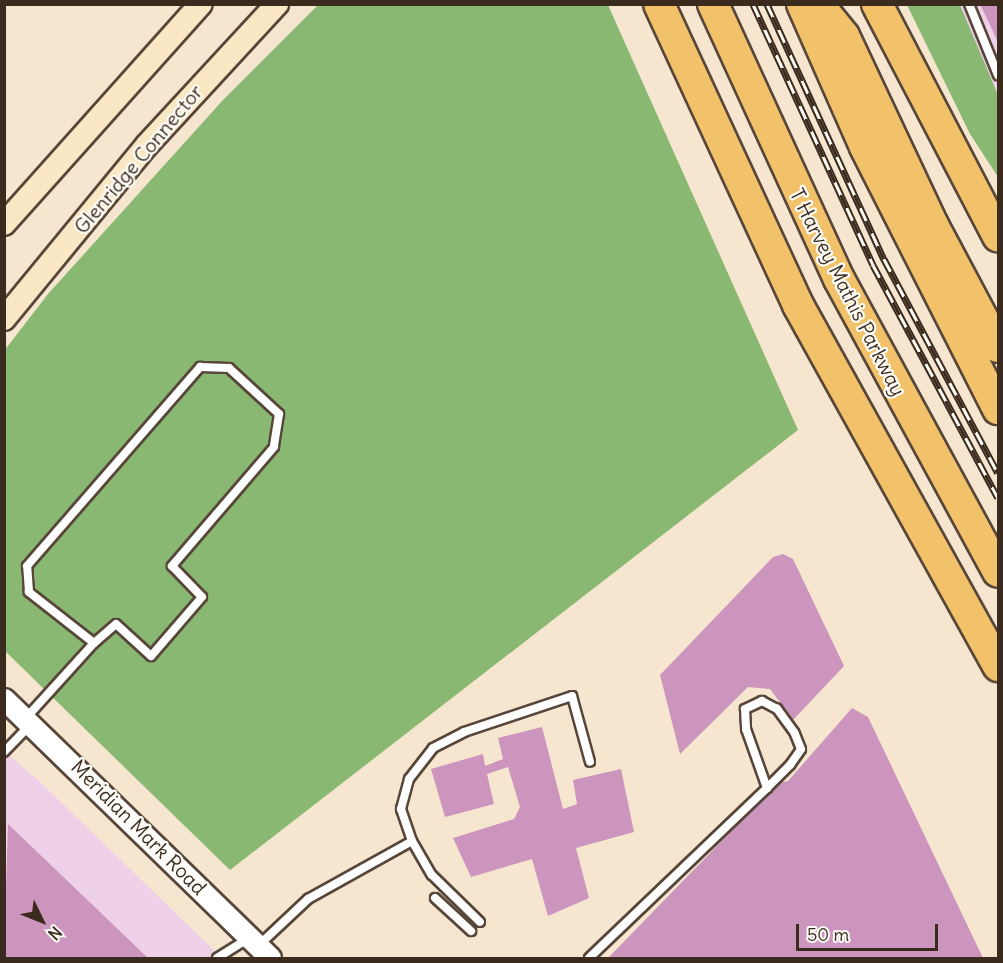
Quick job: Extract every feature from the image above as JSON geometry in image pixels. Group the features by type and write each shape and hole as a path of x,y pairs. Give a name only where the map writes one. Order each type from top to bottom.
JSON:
{"highway":[{"name":"T Harvey Mathis Parkway","path":"713,4 839,279 999,572"},
{"path":"802,4 875,168 999,409"},
{"path":"818,4 844,36 933,225 999,347"},
{"path":"877,4 999,236"},
{"path":"661,9 798,305 999,666"}],"main road":[{"path":"4,224 201,4"},
{"name":"Glenridge Connector","path":"4,319 147,146 277,4"}],"street":[{"name":"Meridian Mark Road","path":"4,699 259,948"}],"lane":[{"path":"969,4 999,75"},
{"path":"4,752 94,643 116,624 151,656 202,597 172,566 274,447 279,414 229,368 200,367 27,566 29,592 94,643"},
{"path":"480,922 445,888 412,841 401,809 409,779 433,748 464,732 572,696 590,762"},
{"path":"589,958 767,788 801,750 777,709 762,701 745,709 746,729 767,788"},
{"path":"217,958 259,948 308,899 412,841"},
{"path":"435,898 471,931"}],"shaded area":[{"path":"934,5 998,5 998,149"},
{"path":"4,751 38,780 222,958 5,958"}],"green space":[{"path":"318,5 608,5 798,430 230,870 5,651 4,351 48,294 223,100"},
{"path":"907,5 960,5 998,95 998,177 970,134"}],"building":[{"path":"980,4 998,4 998,42"},
{"path":"783,554 793,559 844,666 793,720 770,689 748,687 680,754 660,675 773,557"},
{"path":"852,708 868,717 983,958 608,958 778,783 788,781"},
{"path":"542,727 563,809 577,804 573,780 621,769 634,832 576,848 589,898 548,916 532,859 471,877 453,838 514,819 520,807 508,767 487,774 494,804 445,817 431,769 483,754 485,766 503,759 498,738"},
{"path":"8,824 148,958 4,958"}],"railway":[{"path":"753,4 873,265 998,498"},
{"path":"767,4 884,259 998,473"}]}
